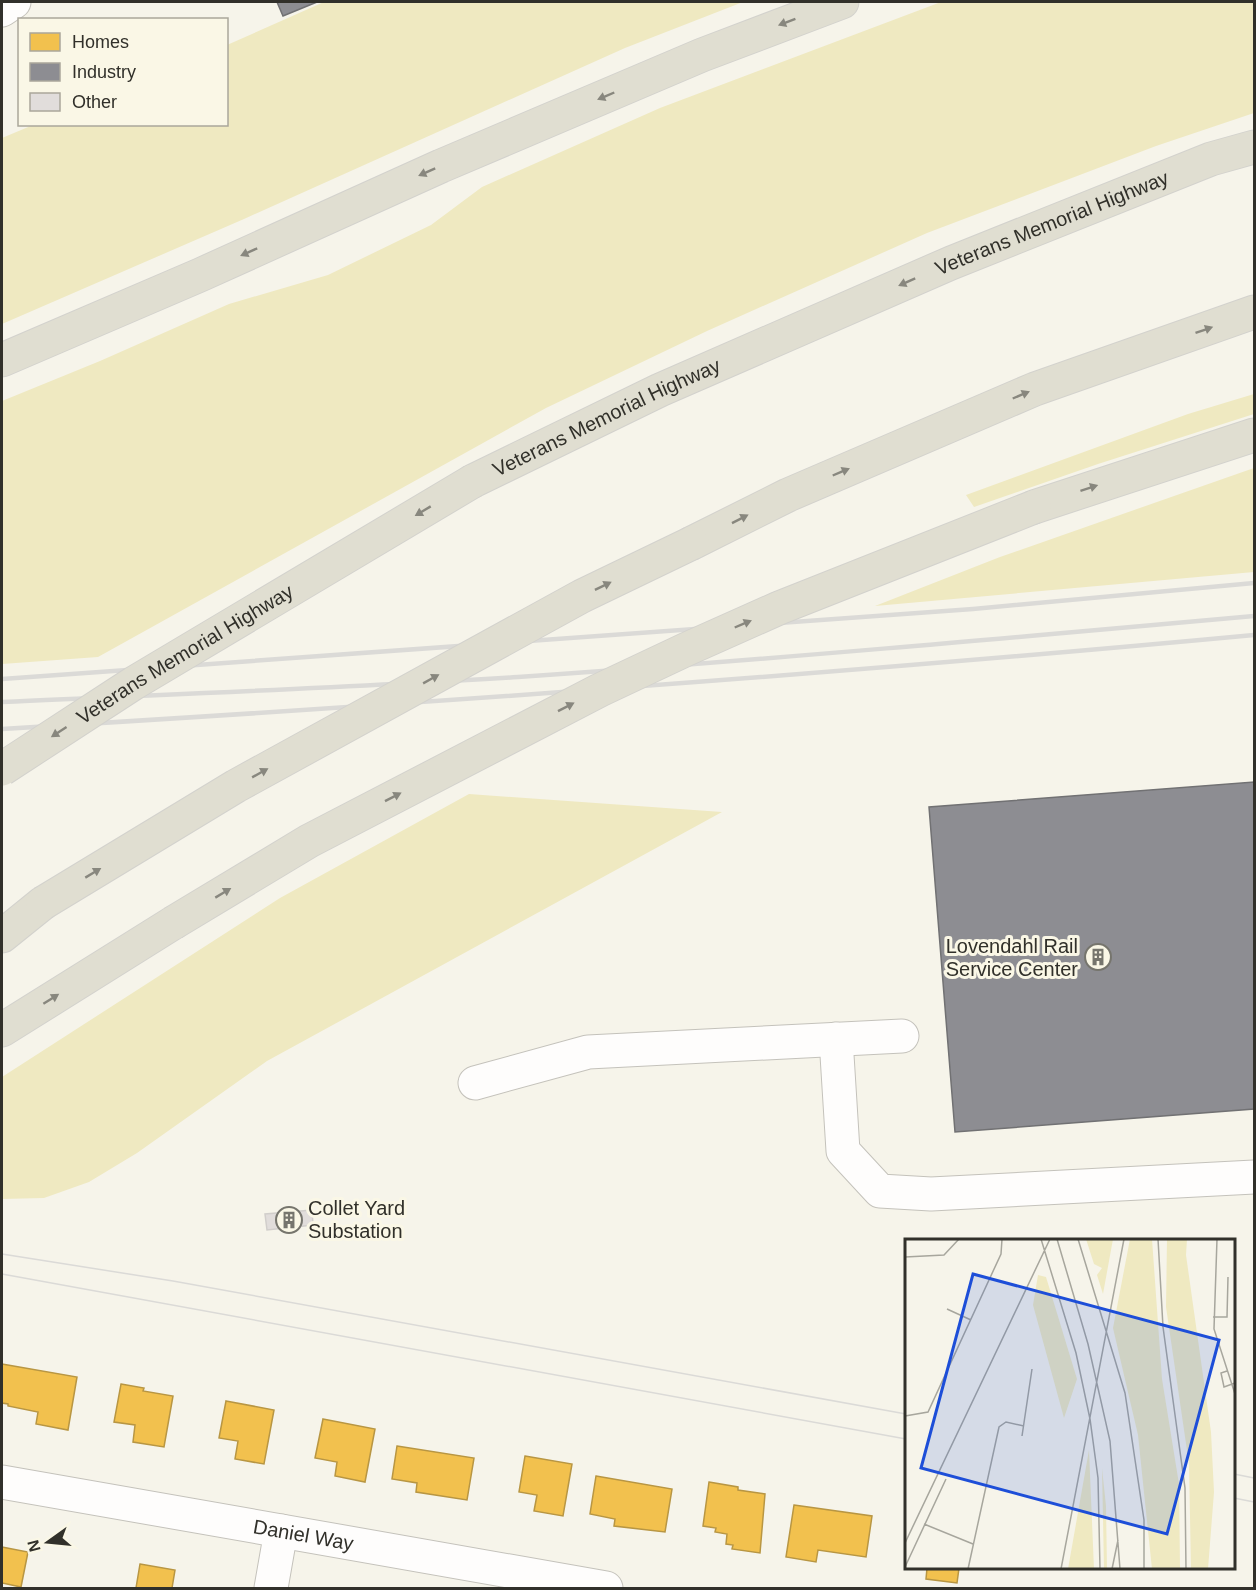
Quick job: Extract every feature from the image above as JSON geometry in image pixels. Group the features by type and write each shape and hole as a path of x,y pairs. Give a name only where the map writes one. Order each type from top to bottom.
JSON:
{"highway":[{"path":"2,360 200,275 441,166 702,55 842,2"},
{"name":"Veterans Memorial Highway","path":"2,769 134,683 473,481 660,390 951,263 1211,159 1254,146"},
{"path":"2,928 236,786 582,596 788,495 1035,389 1254,312"},
{"path":"2,1030 309,841 600,690 687,648 788,604 1034,507 1254,435"},
{"path":"2,936 43,903"}],"street":[{"path":"2,10 14,2"},
{"path":"476,1083 588,1052 902,1036"},
{"path":"836,1039 843,1151 880,1191 932,1194 1254,1176"},
{"name":"Daniel Way","path":"2,1482 606,1588"},
{"path":"271,1588 281,1531"}],"shaded area":[{"path":"324,2 743,2 625,48 244,219 2,324 2,138 31,126 228,126 228,45"},
{"path":"941,2 1254,2 1254,113 1156,146 927,233 707,331 546,408 98,657 2,664 2,401 229,304 328,275 431,225 482,187 660,108"},
{"path":"1254,394 1254,414 974,507 966,495 1188,414"},
{"path":"1254,468 1254,572 875,606 1000,557"},
{"path":"469,794 722,812 267,1061 137,1153 89,1182 44,1198 2,1199 2,1077 280,898"}],"building: Homes":[{"path":"2,1364 77,1377 68,1430 36,1424 38,1412 2,1403"},
{"path":"121,1384 144,1388 143,1391 173,1396 164,1447 133,1442 135,1425 114,1422"},
{"path":"226,1401 274,1410 264,1464 235,1459 238,1441 219,1438"},
{"path":"323,1419 375,1429 365,1482 335,1476 337,1462 315,1458"},
{"path":"397,1446 474,1458 467,1500 416,1492 417,1483 392,1479"},
{"path":"525,1456 572,1464 563,1516 534,1511 537,1495 519,1492"},
{"path":"596,1476 672,1489 665,1532 614,1526 615,1519 590,1514"},
{"path":"709,1482 765,1494 760,1553 732,1549 733,1545 726,1544 727,1534 715,1532 716,1528 703,1526"},
{"path":"794,1505 872,1516 866,1557 818,1550 816,1562 786,1557"},
{"path":"2,1547 28,1552 21,1587 2,1583"},
{"path":"140,1564 175,1570 172,1588 136,1588"},
{"path":"927,1569 959,1569 957,1583 926,1579"}],"building: Industry":[{"path":"277,2 317,2 283,16"},
{"name":"Lovendahl Rail Service Center","path":"1254,782 1254,1109 955,1132 929,807"}],"building: Other":[{"name":"Collet Yard Substation","path":"312,1210 313,1225 267,1230 265,1214"}],"tram line":[{"path":"2,1254 173,1281 905,1414"},
{"path":"2,1274 905,1439"},
{"path":"1235,1474 1254,1478"},
{"path":"1235,1498 1254,1502"}],"railway":[{"path":"2,679 973,609 1254,583"},
{"path":"2,702 518,677 794,656 1254,616"},
{"path":"2,729 628,687 941,663 1254,635"}],"place":[{"name":"Lovendahl Rail Service Center","path":"1098,957"},
{"name":"Collet Yard Substation","path":"289,1220"}]}
